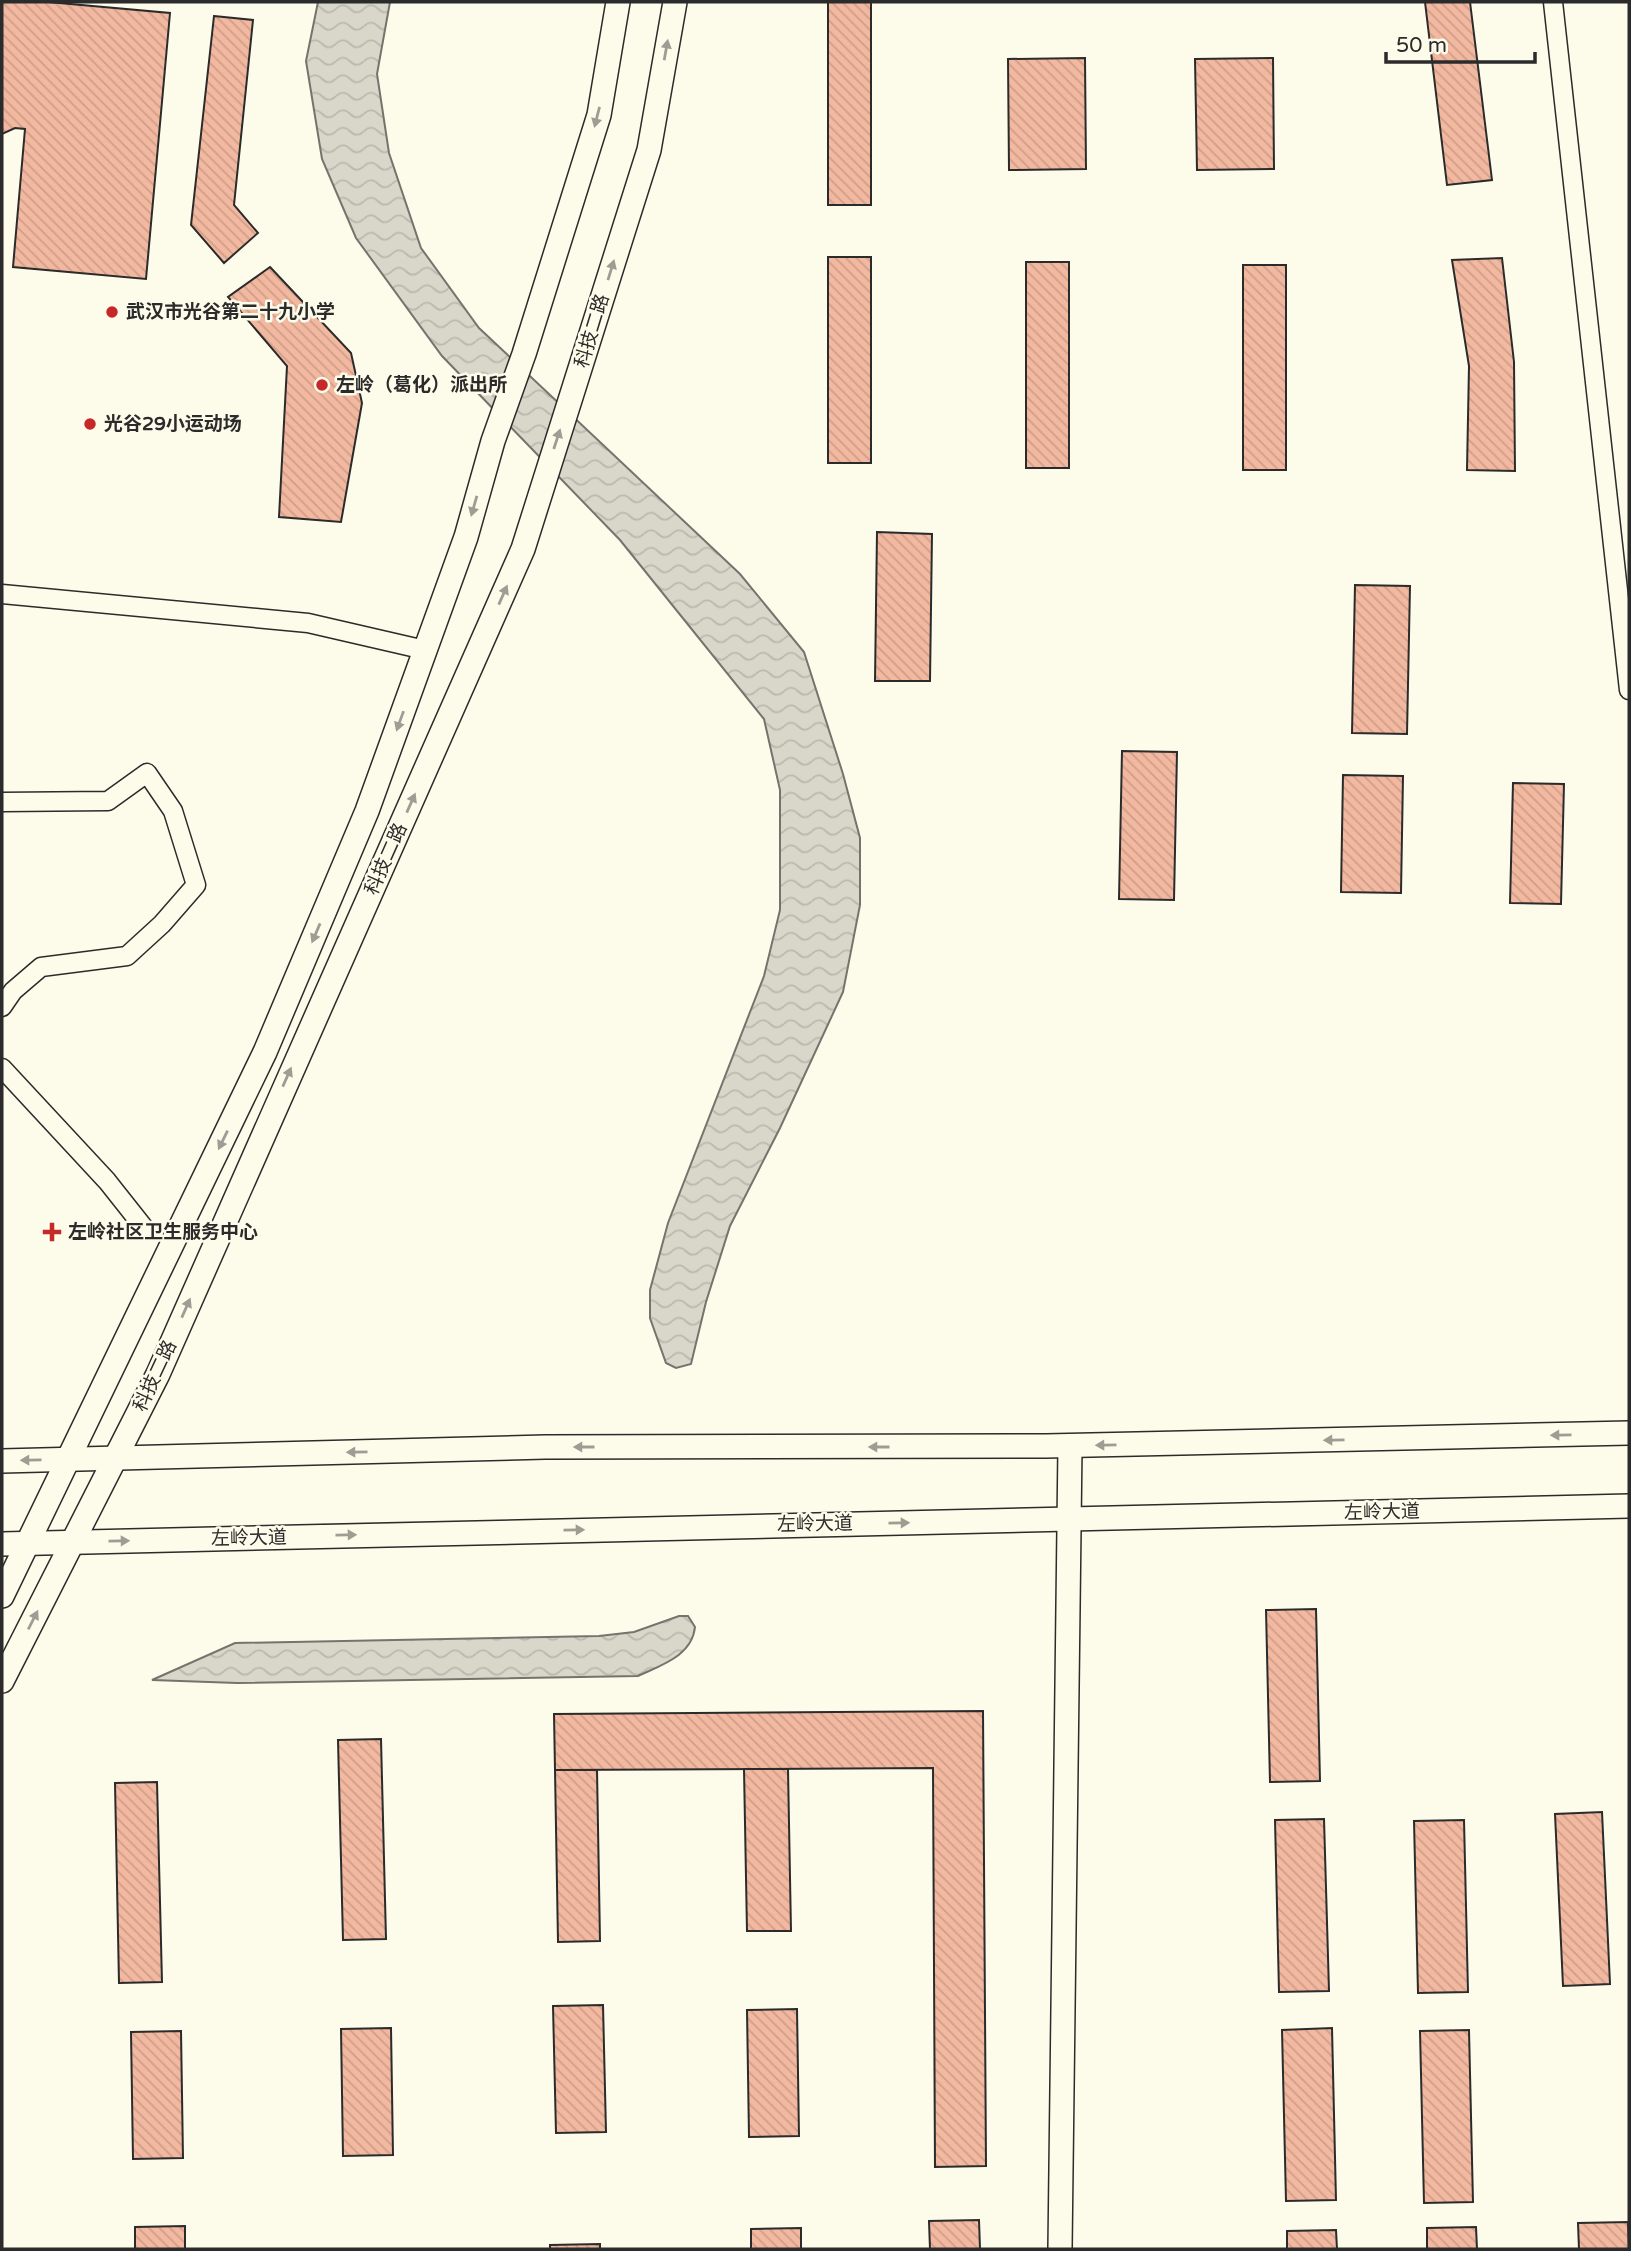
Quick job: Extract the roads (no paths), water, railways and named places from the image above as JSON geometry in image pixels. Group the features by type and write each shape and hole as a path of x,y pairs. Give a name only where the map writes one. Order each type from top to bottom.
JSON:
{"street":[{"name":"科技二路","path":"2,1596 265,1052 367,811 466,537 493,441 524,354 599,115 618,2"},
{"name":"科技二路","path":"2,1681 158,1374 523,549 649,150 675,2"},
{"path":"1553,2 1629,690"},
{"path":"2,594 308,623 425,649"},
{"path":"2,802 108,800 147,773 173,811 196,885 162,924 127,956 41,967 13,991 2,1007"},
{"path":"2,1068 107,1181 145,1228"},
{"path":"2,1461 545,1447 1070,1446 1629,1433"},
{"path":"1060,2249 1070,1446"},
{"name":"左岭大道","path":"2,1544 1629,1506"}],"water":[{"path":"318,2 390,2 377,74 389,153 421,248 479,328 740,574 804,652 843,774 860,838 860,905 843,992 780,1128 730,1226 706,1302 691,1364 676,1368 666,1363 650,1318 650,1290 668,1223 764,976 780,910 780,790 764,719 620,540 442,356 356,238 322,159 306,61"},
{"path":"679,1616 688,1616 695,1627 688,1645 674,1658 638,1676 237,1683 152,1680 235,1643 599,1636 634,1632"}],"place":[{"name":"武汉市光谷第二十九小学","path":"112,312"},
{"name":"左岭（葛化）派出所","path":"322,385"},
{"name":"光谷29小运动场","path":"90,424"},
{"name":"左岭社区卫生服务中心","path":"52,1232"}]}
